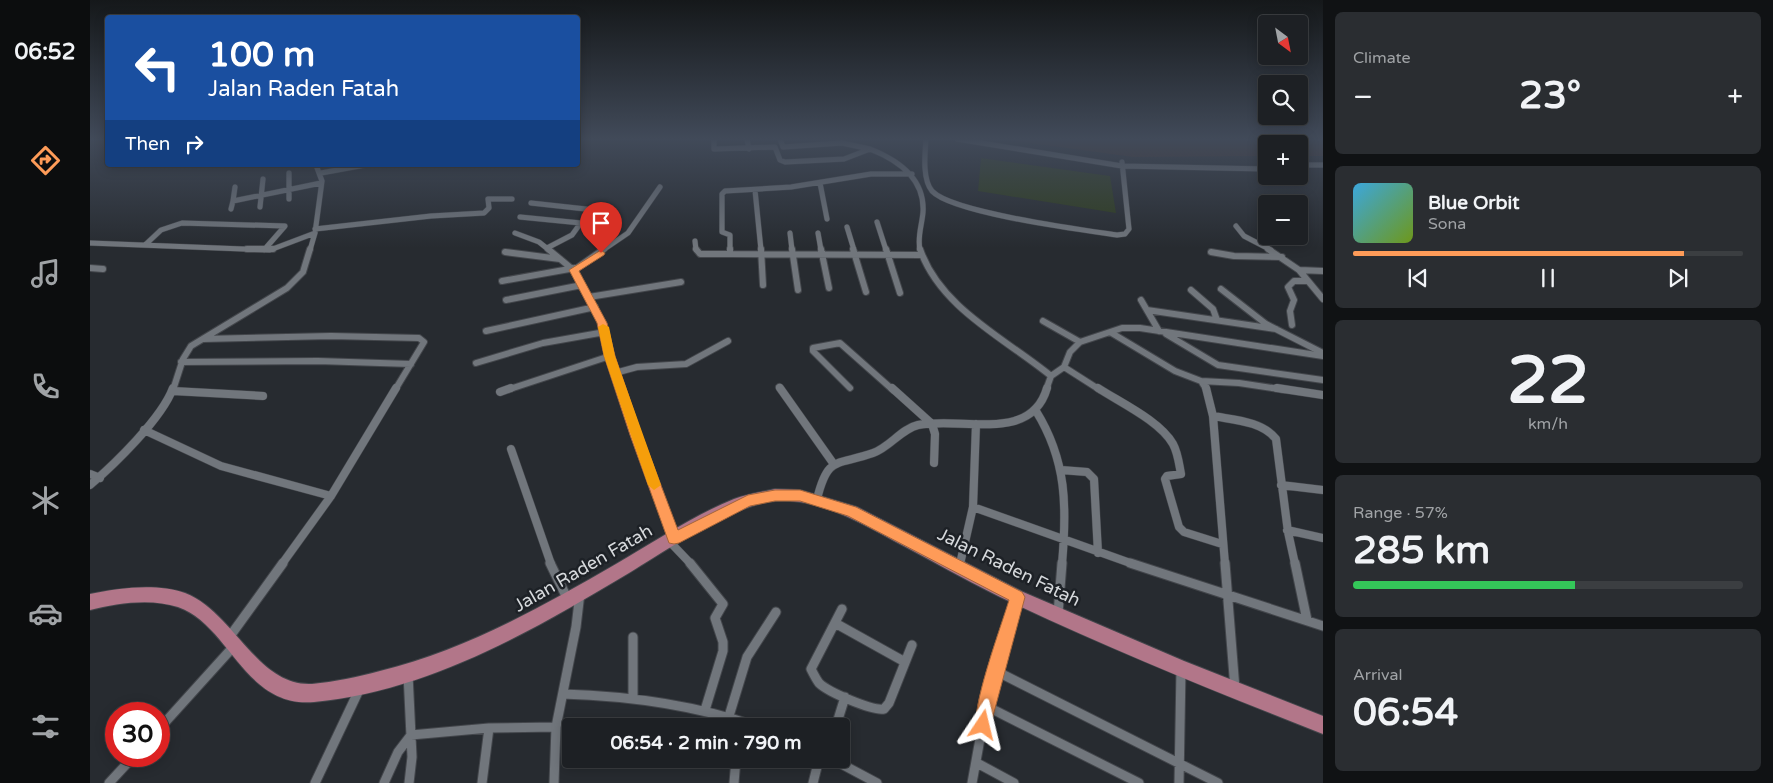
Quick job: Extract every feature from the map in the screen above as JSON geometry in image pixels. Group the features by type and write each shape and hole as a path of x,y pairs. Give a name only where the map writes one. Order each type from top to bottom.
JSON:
{"highway":[{"name":"Jalan Raden Fatah","path":"90,602 111,597 149,595 172,598 201,610 258,671 270,681 289,691 311,693 361,685 408,673 501,638 672,540 748,501 787,495 817,499 860,515 1017,597 1235,692 1323,725"}],"street":[{"path":"289,199 290,176"},
{"path":"90,485 100,478 167,402 173,391 181,362 191,346 295,282 303,272 315,231 321,176"},
{"path":"730,254 730,235 722,232 722,194 728,191 755,190 861,176"},
{"path":"913,176 923,200 918,234 922,255 942,286 957,302 1051,376"},
{"path":"929,176 931,190 943,199 1000,214 1117,235 1125,234 1129,229 1123,176"},
{"path":"260,207 263,179"},
{"path":"820,182 826,219"},
{"path":"233,201 321,184"},
{"path":"231,209 235,187"},
{"path":"502,281 573,268 618,242 628,233 660,187"},
{"path":"755,190 756,225 763,255 763,285"},
{"path":"90,243 264,250 285,246 315,231 431,216 484,213 488,208 488,199 512,199"},
{"path":"520,217 593,224 604,211 530,203"},
{"path":"877,222 900,293"},
{"path":"145,245 161,230 182,223 285,226 264,250"},
{"path":"547,248 572,234 580,224"},
{"path":"847,226 866,292"},
{"path":"1236,226 1244,236 1283,257 1298,270 1323,298"},
{"path":"515,233 540,242 573,268 589,296 605,332 610,356 672,540 722,599 723,607 715,618 723,642 723,651 705,710"},
{"path":"790,233 795,256 798,290"},
{"path":"818,233 824,255 829,288"},
{"path":"695,241 696,252 700,254 795,256 922,255"},
{"path":"505,252 560,259"},
{"path":"1211,252 1234,256 1283,257"},
{"path":"90,268 103,269"},
{"path":"1298,270 1323,271"},
{"path":"1292,325 1290,311 1294,300 1288,287 1294,281 1306,281"},
{"path":"589,296 681,282"},
{"path":"506,300 582,285"},
{"path":"1221,289 1253,315 1323,354"},
{"path":"1191,290 1213,308 1217,320"},
{"path":"1141,300 1161,331 1218,365 1323,380"},
{"path":"486,332 595,307"},
{"path":"1147,310 1276,329"},
{"path":"1043,321 1080,342"},
{"path":"817,499 823,474 833,463 874,453 887,446 906,430 917,425 1012,421 1036,411 1045,394 1051,376 1064,367 1069,351 1080,342 1110,332 1134,327 1323,354"},
{"path":"476,363 543,343 605,332"},
{"path":"1110,332 1175,371 1201,381 1239,383 1323,396"},
{"path":"170,716 231,642 331,496 424,340 331,336 203,339"},
{"path":"616,373 637,367 686,364 728,342"},
{"path":"850,388 813,351 813,348 831,343 840,343 932,424 935,434 934,463"},
{"path":"500,392 610,356"},
{"path":"181,362 318,361 410,364"},
{"path":"1064,367 1153,424 1171,438 1176,447 1181,474 1167,476 1165,479 1179,527 1184,532 1222,544"},
{"path":"1201,381 1208,391 1213,416 1235,692"},
{"path":"779,387 833,463"},
{"path":"173,391 263,396"},
{"path":"1036,411 1049,428 1061,470 1064,509 1058,614"},
{"path":"1213,416 1264,428 1274,434 1287,530 1307,620"},
{"path":"959,567 973,507 976,424"},
{"path":"144,430 221,466 331,496"},
{"path":"511,449 545,552 574,597 563,694 556,727 554,783"},
{"path":"1061,470 1087,472 1094,478 1098,553"},
{"path":"90,474 100,478"},
{"path":"1281,485 1323,490"},
{"path":"973,507 1063,538 1098,553 1323,626"},
{"path":"1287,530 1323,538"},
{"path":"972,783 986,706 1017,597"},
{"path":"842,609 812,669 819,683 845,697 878,710 884,709 889,703 912,645"},
{"path":"729,716 747,658 776,612"},
{"path":"835,623 905,662"},
{"path":"633,637 633,697"},
{"path":"1179,783 1181,669"},
{"path":"996,670 1179,761 1218,783"},
{"path":"408,673 412,757 409,783"},
{"path":"315,783 361,685"},
{"path":"563,694 633,697 678,703 732,718"},
{"path":"838,718 845,697"},
{"path":"986,706 1139,783"},
{"path":"384,783 398,752 411,735 489,728 556,727"},
{"path":"482,783 489,728"},
{"path":"977,763 1014,783"},
{"path":"109,783 124,767"},
{"path":"734,783 735,768"},
{"path":"813,783 817,768"},
{"path":"849,768 877,783"}],"green space":[{"path":"979,176 1110,176 1116,213 978,191"}],"slow traffic":[{"path":"603,327 610,356 654,485"}],"route":[{"path":"601,253 574,270 602,323 610,356 641,450 674,538 738,504 775,496 800,496 817,499 852,511 1017,597 986,706 983,725"}]}
